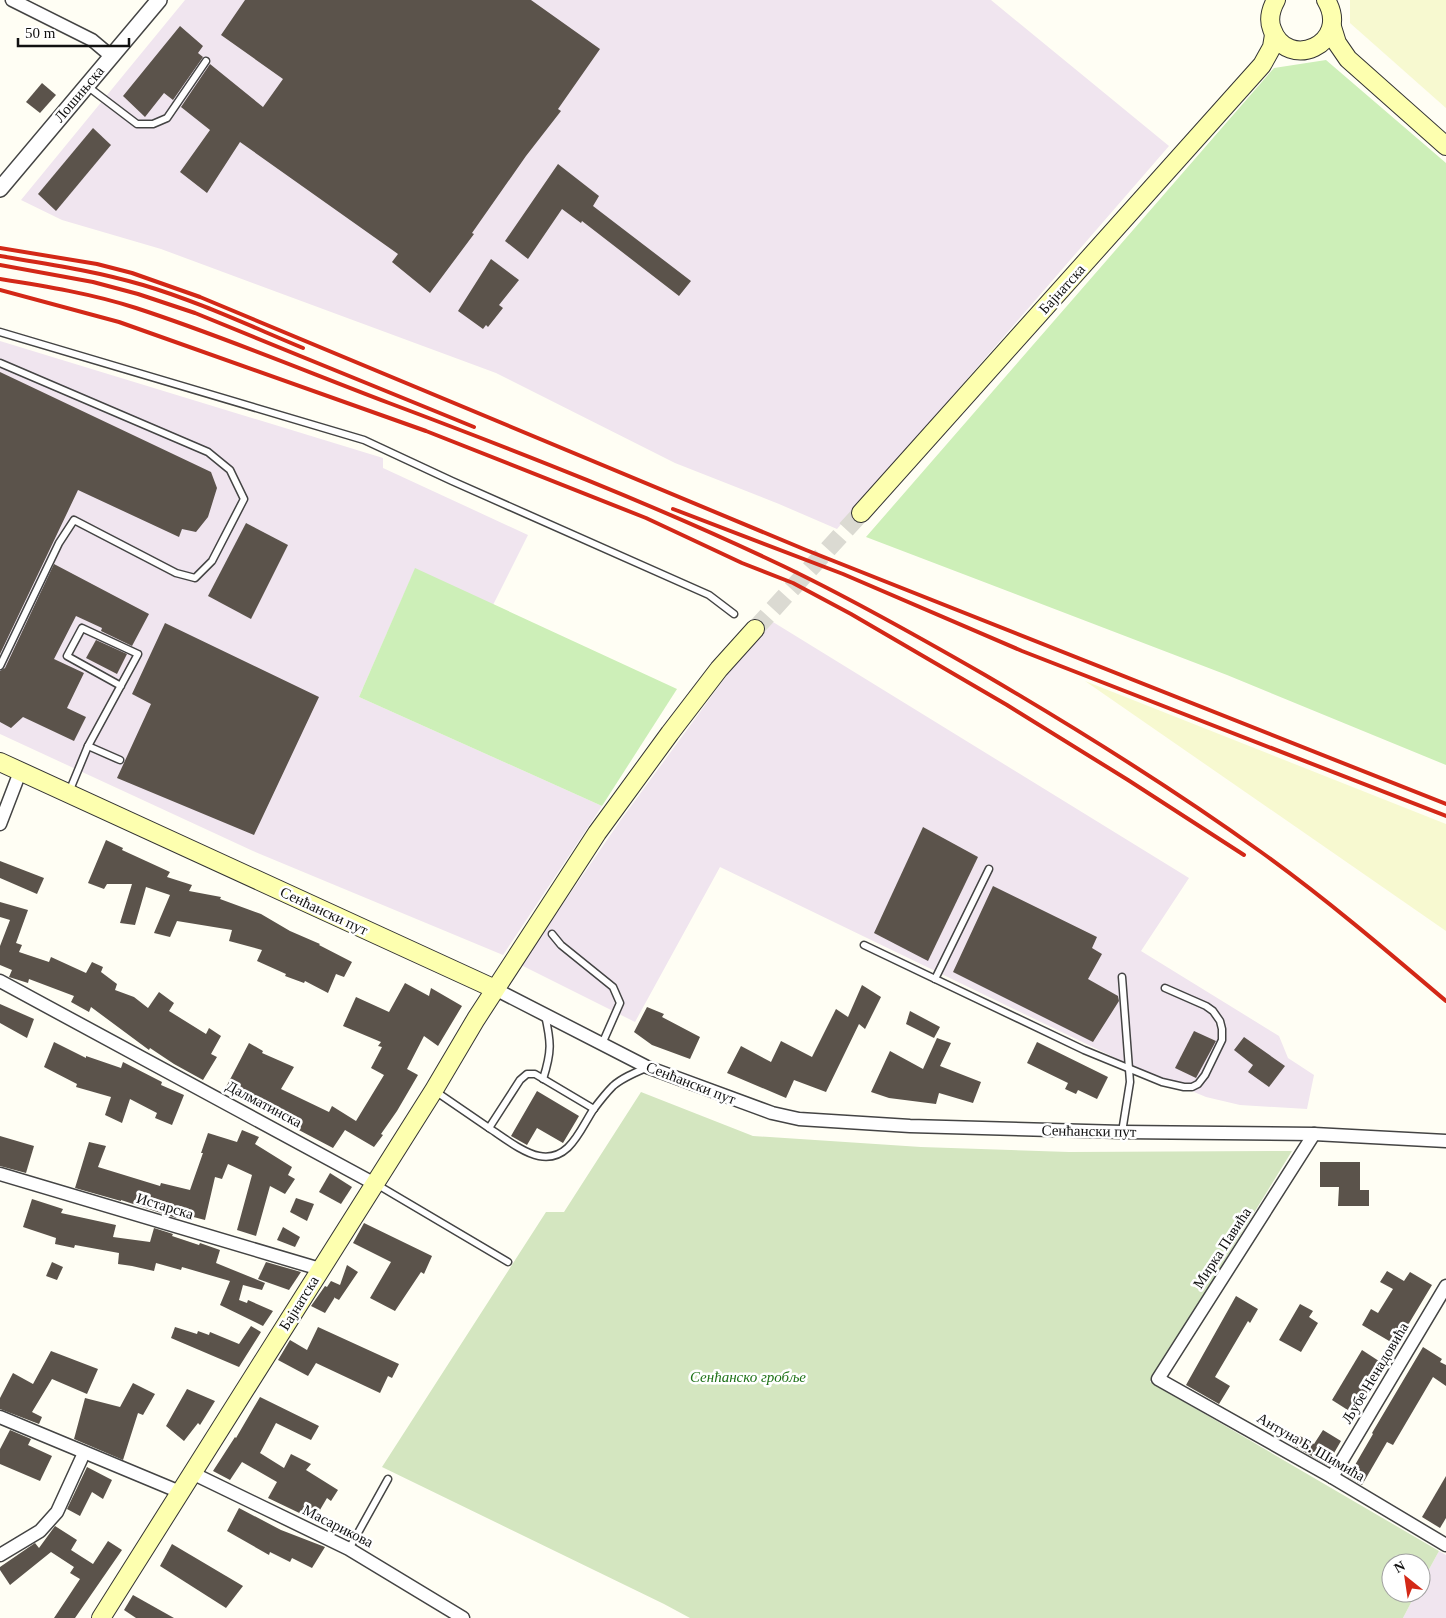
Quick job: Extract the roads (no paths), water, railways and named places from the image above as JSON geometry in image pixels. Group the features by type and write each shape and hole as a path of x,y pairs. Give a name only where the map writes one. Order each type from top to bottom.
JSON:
{"main road":[{"path":"1326,0 1332,17 1332,27 1337,44 1348,59 1446,146"},
{"path":"1271,5 1270,25 1274,35 1284,46 1348,59"},
{"path":"1262,65 1279,55 1305,50 1324,41 1332,27"},
{"path":"1262,65 1272,47 1274,35"},
{"name":"Бајнатска","path":"861,513 1262,65"},
{"name":"Бајнатска","path":"102,1617 320,1269 376,1184 495,989 609,818 719,669 755,629"},
{"name":"Сенћански пут","path":"0,762 495,989"}],"street":[{"path":"12,0 92,40 112,56"},
{"name":"Лошињска","path":"0,189 159,0"},
{"path":"0,824 20,772"},
{"name":"Далматинска","path":"0,981 376,1184"},
{"name":"Сенћански пут","path":"495,989 648,1067 763,1110 799,1119 910,1126 1122,1132 1314,1134 1446,1142"},
{"name":"Мирка Павића","path":"1158,1379 1314,1134"},
{"path":"1431,1141 1446,1151"},
{"name":"Истарска","path":"0,1174 320,1269"},
{"name":"Љубе Ненадовића","path":"1332,1477 1446,1286"},
{"name":"Антуна Б. Шимића","path":"1158,1379 1332,1477 1446,1545"},
{"path":"0,1417 180,1492"},
{"path":"0,1555 40,1531 57,1512 84,1453"},
{"name":"Масарикова","path":"192,1474 349,1549 463,1618"}],"lane":[{"path":"86,85 137,124 153,124 167,118 206,61"},
{"path":"0,332 364,440 452,482 709,595 734,614"},
{"path":"0,363 208,452 230,470 244,500 212,561 195,578 176,573 74,520 59,544 0,666"},
{"path":"68,793 88,746 121,686 138,654 82,628 67,656 121,686"},
{"path":"88,746 120,760"},
{"path":"935,979 989,869"},
{"path":"552,934 567,950 613,987 617,995 620,1003 602,1044"},
{"path":"864,945 1084,1050 1162,1082 1192,1087 1198,1084 1205,1075 1222,1040 1220,1021 1206,1006 1165,988"},
{"path":"1122,976 1130,1082 1122,1132"},
{"path":"543,1079 551,1048 544,1014"},
{"path":"434,1090 531,1154 545,1157 554,1156 566,1150 594,1109 617,1082 648,1067"},
{"path":"489,1128 523,1077 531,1073 594,1109"},
{"name":"Далматинска","path":"376,1184 508,1262"},
{"path":"349,1549 388,1479"}],"tunnel":[{"path":"755,629 861,513"}],"railway":[{"path":"0,248 97,264 132,273 200,297 806,550 1446,804"},
{"path":"0,256 90,272 163,291 303,348"},
{"path":"0,265 93,282 138,294 195,313 474,427"},
{"path":"0,279 103,299 200,330 588,480 686,522 809,579 985,675 1159,782 1261,852 1378,944 1446,1001"},
{"path":"0,290 119,322 426,431 646,518 742,563 793,583 851,614 1007,705 1244,855"},
{"path":"673,509 843,574 1022,651 1446,816"}],"park label":[{"name":"Сенћанско гробље","path":"748,1377"}]}
